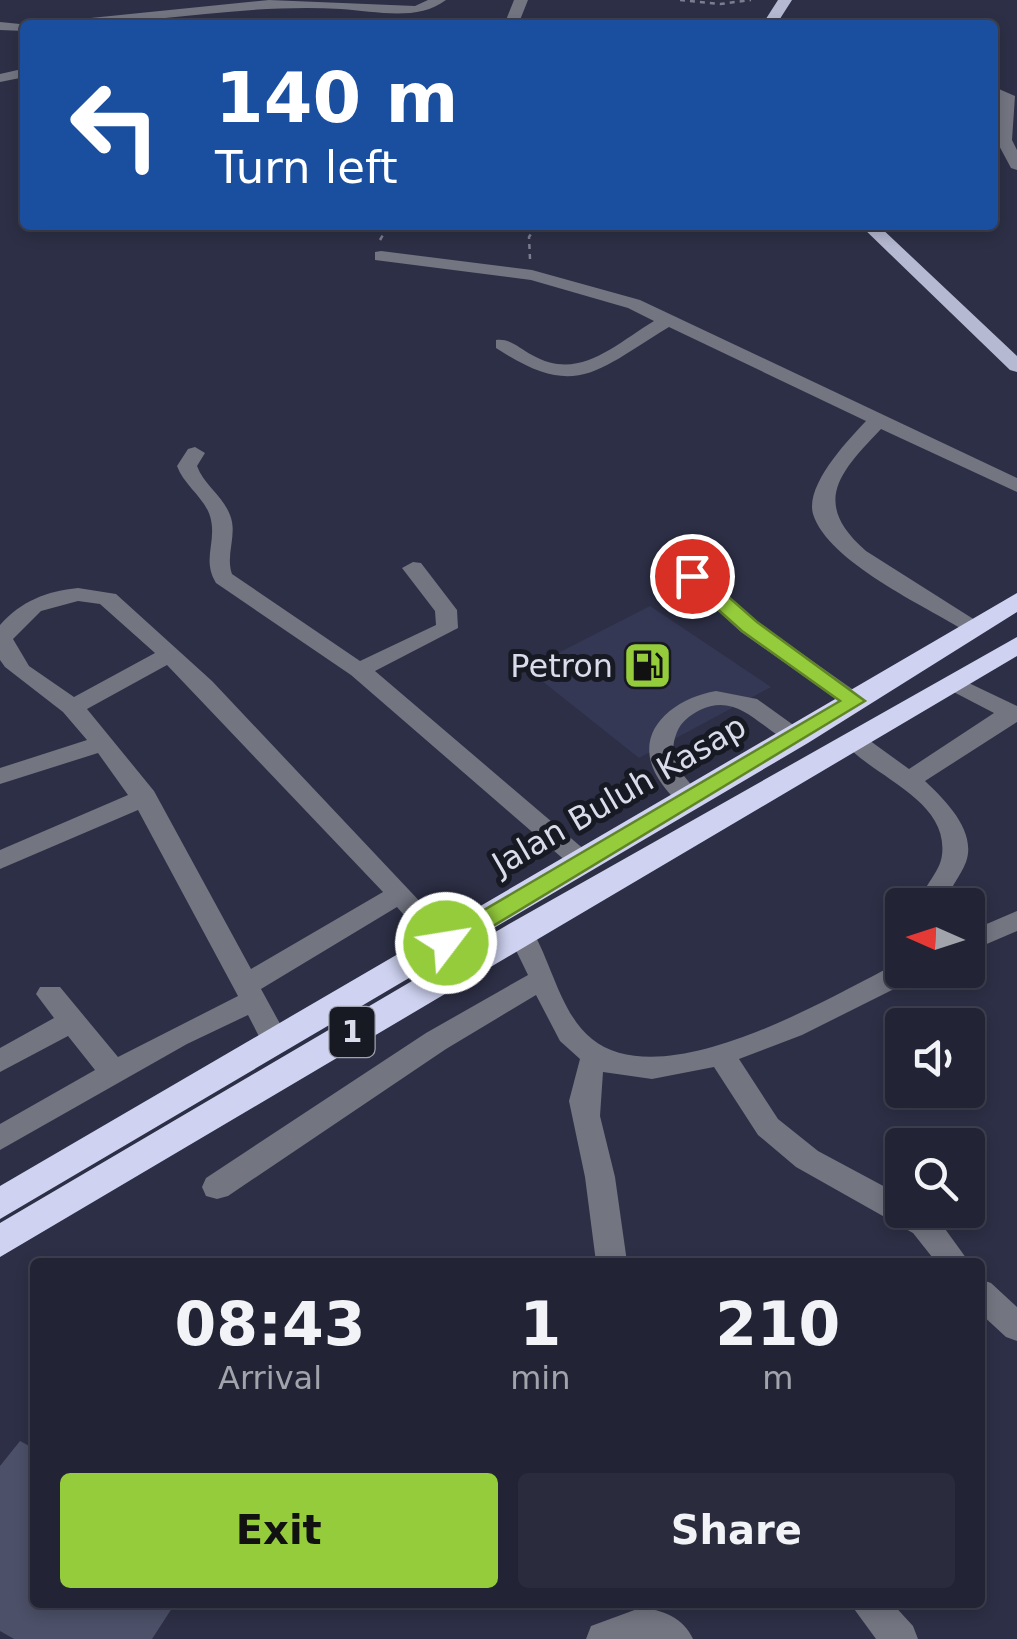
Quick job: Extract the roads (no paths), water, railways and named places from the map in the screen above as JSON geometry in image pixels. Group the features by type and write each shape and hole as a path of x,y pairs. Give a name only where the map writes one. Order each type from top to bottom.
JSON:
{"highway":[{"name":"Jalan Buluh Kasap","path":"0,1204 798,737 1017,601"},
{"name":"1","path":"0,1242 520,932 1017,645"}],"main road":[{"path":"873,230 1017,366"}],"street":[{"path":"111,20 289,2 416,10 439,0"},
{"path":"411,20 416,10"},
{"path":"998,92 1008,96 1004,140 1017,164"},
{"path":"381,256 532,275 595,291 668,320 1017,486"},
{"path":"502,344 542,370 568,374 583,371 668,320"},
{"path":"876,422 841,458 824,499 824,512 840,540 858,556 975,627"},
{"path":"195,453 187,466 189,474 213,502 222,521 217,569 359,670 584,862"},
{"path":"359,670 447,628 446,610 413,568"},
{"path":"692,576 750,626 854,701"},
{"path":"276,1042 174,843 145,796 72,708 32,682 5,652 2,639 20,614 63,595 94,594 108,599 170,654 446,943"},
{"path":"72,708 170,654"},
{"path":"952,682 1014,714"},
{"path":"691,800 663,763 662,741 670,720 684,707 730,699 752,705 798,737"},
{"path":"908,780 1014,714"},
{"path":"854,740 908,780 953,832 955,856 936,888"},
{"path":"0,776 102,743"},
{"path":"0,860 145,796"},
{"path":"0,1138 249,994 401,893"},
{"path":"985,935 1017,920"},
{"path":"520,932 566,1028 596,1056 641,1066 722,1057 885,981"},
{"path":"217,1187 436,1041 541,980"},
{"path":"50,994 114,1073"},
{"path":"0,1061 72,1022"},
{"path":"596,1056 582,1084 582,1107 600,1174 610,1258"},
{"path":"722,1057 768,1127 807,1159 885,1200"},
{"path":"927,1228 951,1258"},
{"path":"985,1298 1017,1327"},
{"path":"872,1608 900,1639"},
{"path":"604,1639 622,1628 642,1624 662,1628 676,1639"}],"place":[{"name":"Petron","path":"648,666"}]}
